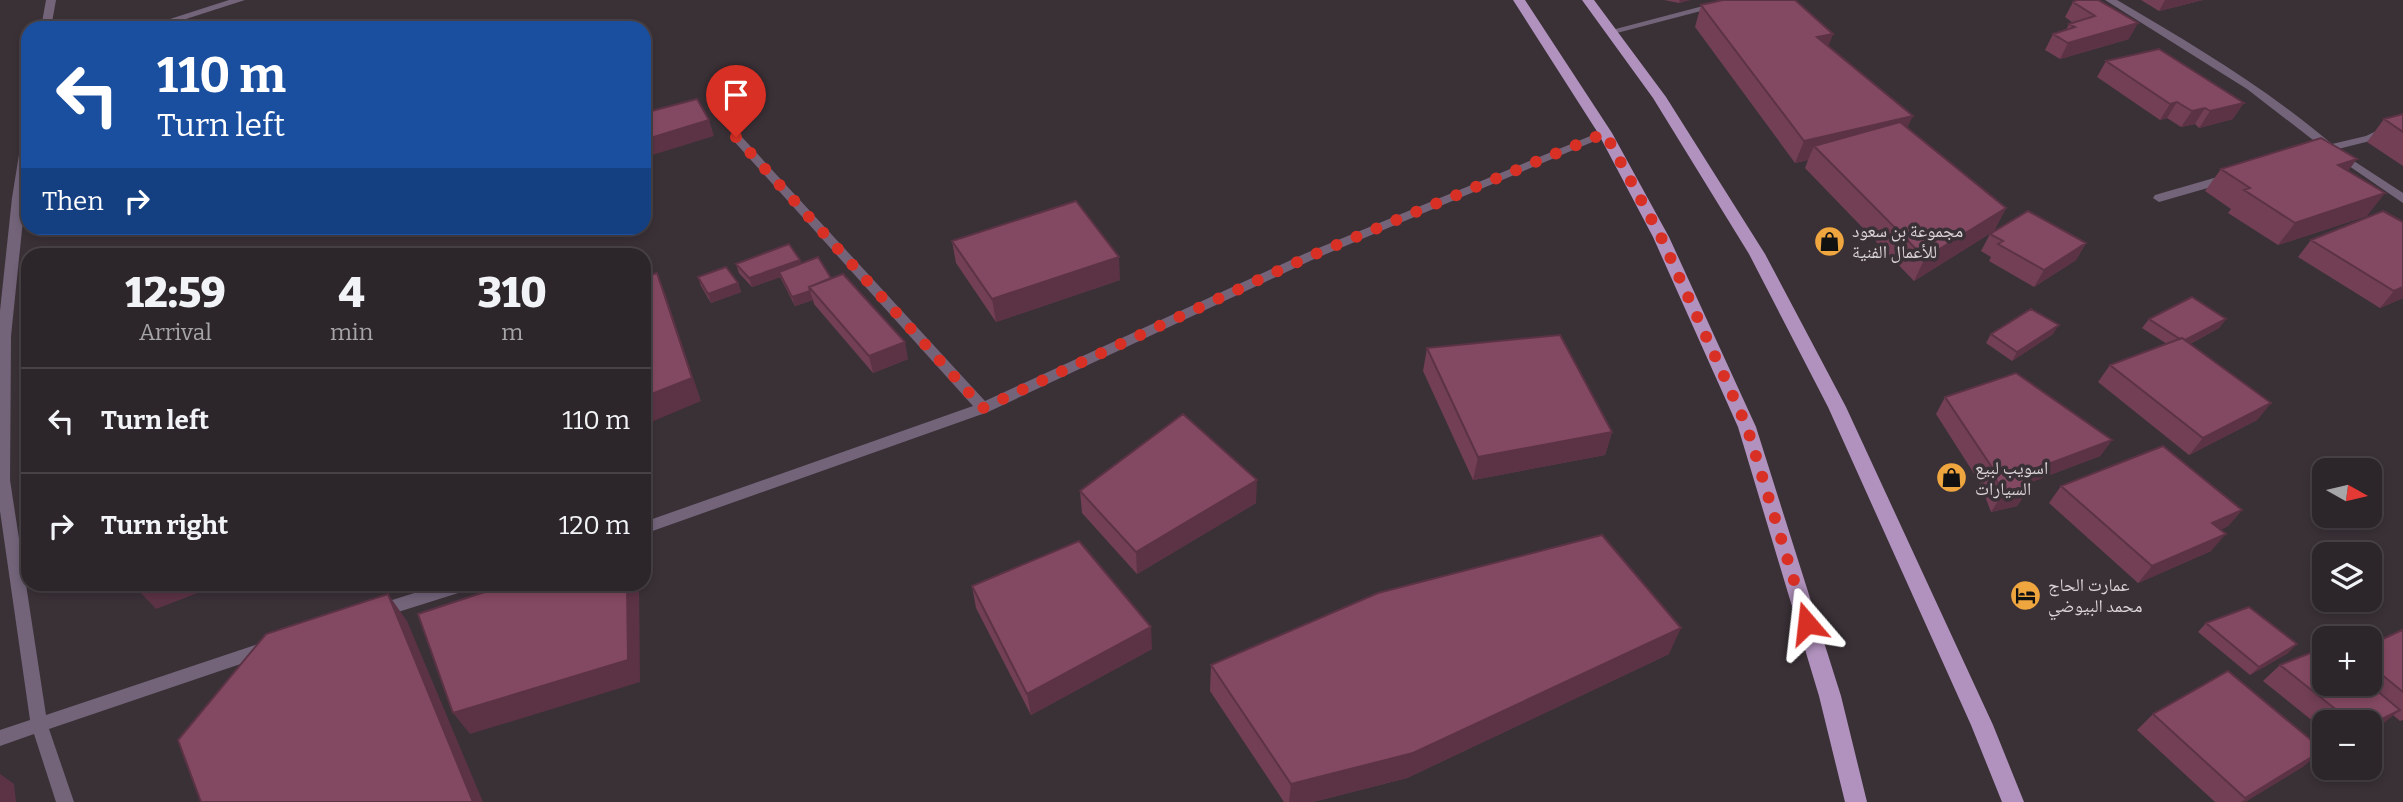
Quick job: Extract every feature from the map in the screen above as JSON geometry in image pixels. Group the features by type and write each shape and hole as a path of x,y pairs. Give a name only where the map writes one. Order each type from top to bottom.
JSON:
{"main road":[{"path":"1519,0 1605,133 1661,237 1747,427 1830,696 1856,802"},
{"path":"1588,0 1666,108 1758,254 1837,407 2017,798"}],"street":[{"path":"47,21 51,0"},
{"path":"170,21 240,0"},
{"path":"1613,32 1738,0"},
{"path":"2110,0 2246,80 2299,120 2330,148 2403,199"},
{"path":"2316,152 2370,138 2403,121"},
{"path":"651,526 983,408 1308,257 1605,133"},
{"path":"736,137 983,408"},
{"path":"2159,198 2238,175"},
{"path":"21,179 4,336 3,480 40,724 65,802"},
{"path":"365,615 442,591"},
{"path":"0,738 288,641"}],"building":[{"path":"1723,0 1795,0 1833,34 1817,37 1913,116 1804,141 1701,5"},
{"path":"2098,0 2138,23 2068,43 2053,34 2075,27 2069,24 2095,16 2073,2"},
{"path":"2159,49 2244,103 2210,111 2205,108 2192,111 2177,102 2170,104 2106,61"},
{"path":"697,99 709,120 651,138 651,111"},
{"path":"2403,114 2403,132 2384,119"},
{"path":"1900,122 2006,208 1925,258 1814,146"},
{"path":"2321,138 2357,159 2338,165 2385,193 2295,223 2244,190 2250,188 2221,169"},
{"path":"1076,201 1119,257 992,299 952,241"},
{"path":"2028,211 2086,243 2044,270 1998,244 2003,241 1990,234"},
{"path":"2383,211 2403,222 2403,287 2394,291 2311,240"},
{"path":"789,244 800,260 749,278 736,264"},
{"path":"818,257 831,278 809,287 810,291 792,297 779,272"},
{"path":"726,267 738,283 708,294 698,277"},
{"path":"657,273 692,378 651,394 651,275"},
{"path":"843,274 905,342 869,356 809,287"},
{"path":"2192,297 2226,319 2185,340 2149,319"},
{"path":"2031,309 2059,325 2017,352 1991,334"},
{"path":"1560,335 1612,432 1478,457 1427,348"},
{"path":"2182,338 2271,403 2203,438 2110,365"},
{"path":"2016,373 2112,440 2032,470 2028,490 2002,495 1991,466 1945,397"},
{"path":"1183,414 1257,480 1136,552 1080,491"},
{"path":"2163,446 2242,510 2212,523 2226,534 2152,566 2061,486"},
{"path":"1602,535 1681,628 1413,753 1291,784 1211,665 1378,593"},
{"path":"1079,541 1151,627 1027,694 972,586"},
{"path":"488,591 627,591 628,660 453,713 418,614"},
{"path":"388,594 473,802 201,802 178,740 266,634"},
{"path":"2249,607 2297,644 2259,667 2206,623"},
{"path":"2403,631 2403,692 2382,675 2382,639"},
{"path":"2312,652 2312,690 2280,665"},
{"path":"2228,671 2312,741 2312,757 2245,798 2153,714"},
{"path":"2382,695 2400,710 2382,719 2382,710 2337,710 2319,696"}],"place":[{"name":"مجموعة بن سعود للأعمال الفنية","path":"1829,241"},
{"name":"اسويب لبيع السيارات","path":"1952,478"},
{"name":"عمارت الحاج محمد البيوضي","path":"2025,595"}],"route":[{"path":"736,137 983,408 1308,257 1605,133 1661,237 1747,427 1807,623"}]}
